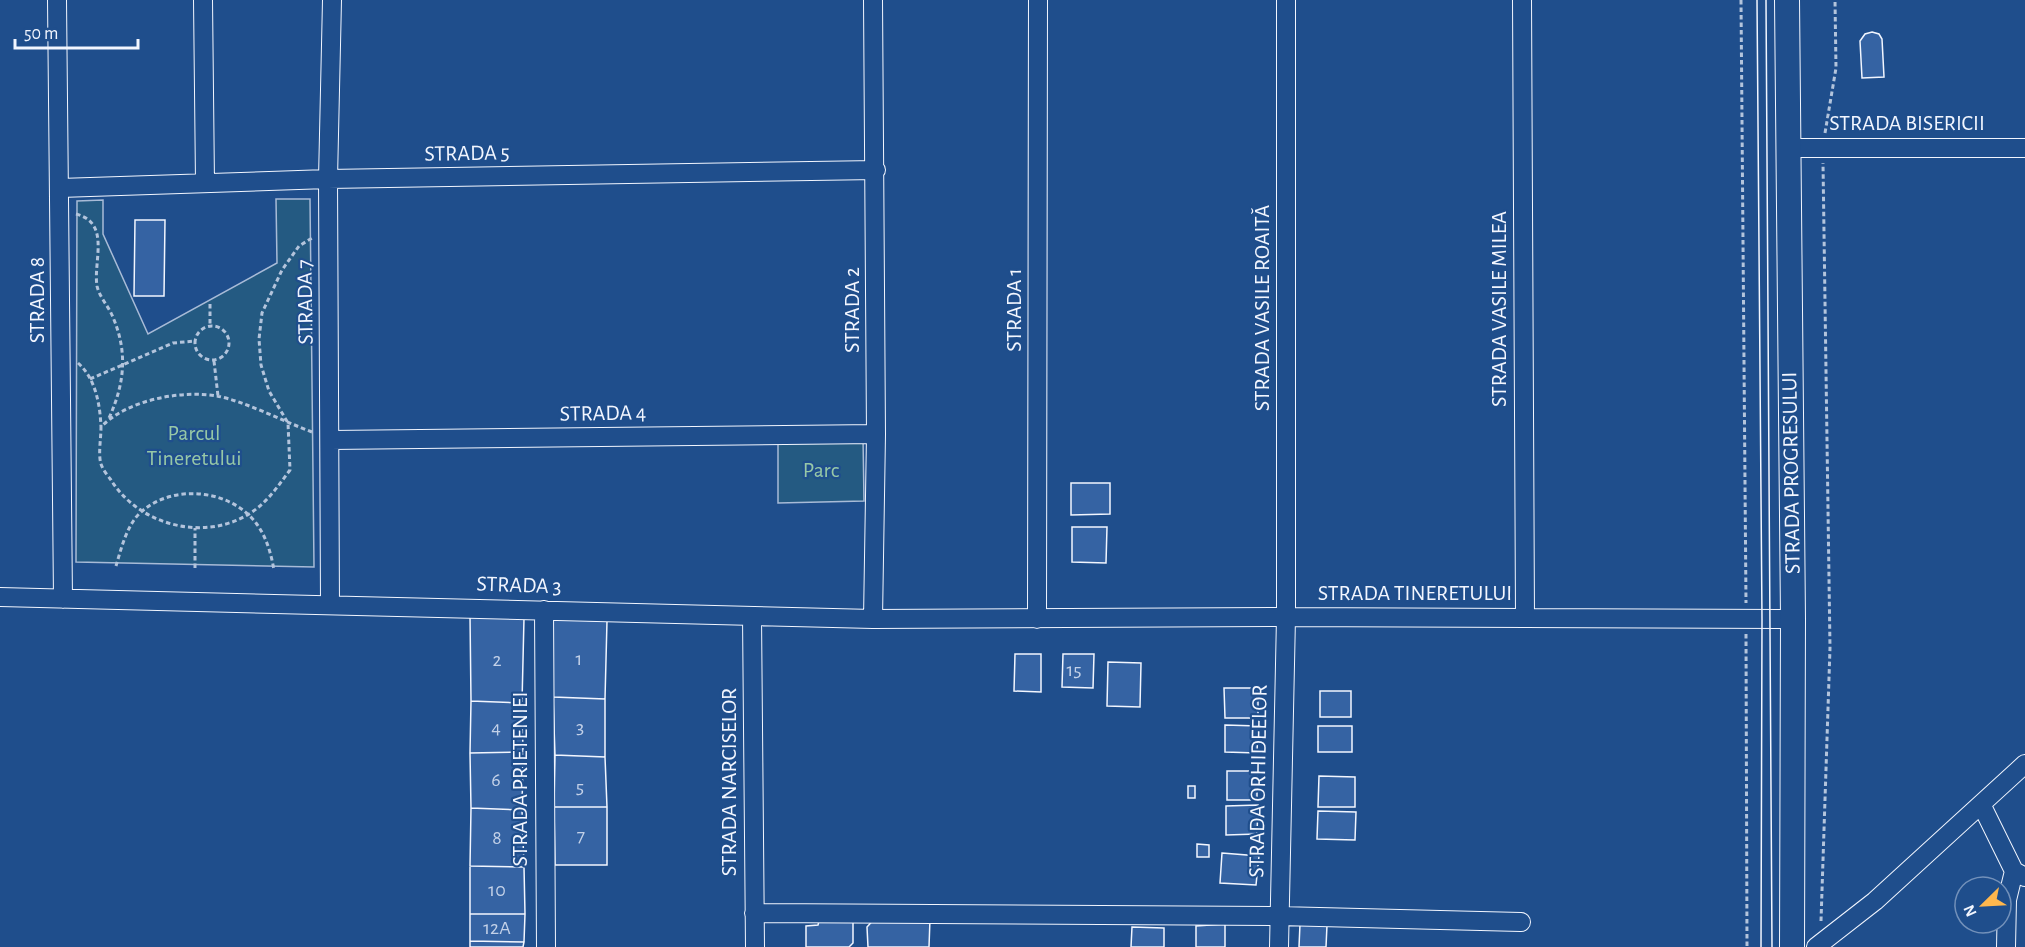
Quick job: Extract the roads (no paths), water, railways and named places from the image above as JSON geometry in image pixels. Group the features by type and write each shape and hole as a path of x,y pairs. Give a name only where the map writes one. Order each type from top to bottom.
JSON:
{"main road":[{"name":"STRADA PROGRESULUI","path":"1787,0 1793,619 1792,947"}],"street":[{"name":"STRADA 8","path":"57,0 63,599"},
{"path":"203,0 205,183"},
{"name":"STRADA 7","path":"330,604 328,179 332,0"},
{"name":"STRADA 2","path":"873,0 876,170 873,619"},
{"name":"STRADA 1","path":"1037,619 1038,0"},
{"name":"STRADA VASILE ROAITĂ","path":"1286,0 1286,617"},
{"name":"STRADA VASILE MILEA","path":"1522,0 1525,617"},
{"name":"STRADA BISERICII","path":"1788,148 1822,146 2025,148"},
{"name":"STRADA 5","path":"60,188 328,179 876,170"},
{"name":"STRADA 4","path":"331,440 876,434"},
{"name":"STRADA 3","path":"0,597 873,619 1037,619"},
{"name":"STRADA PRIETENIEI","path":"544,610 546,947"},
{"name":"STRADA NARCISELOR","path":"752,616 755,947"},
{"name":"STRADA TINERETULUI","path":"1037,619 1286,617 1793,619"},
{"name":"STRADA ORHIDEELOR","path":"1279,947 1286,617"},
{"path":"1818,946 1875,901 1982,806 2025,764"},
{"path":"1982,806 2020,874 2007,900 2006,947"},
{"path":"754,913 1279,916 1521,922"}],"tram line":[{"path":"1757,0 1762,619 1761,947"},
{"path":"1766,0 1772,947"}],"park label":[{"name":"Parcul Tineretului","path":"194,446"},
{"name":"Parc","path":"821,470"}]}
